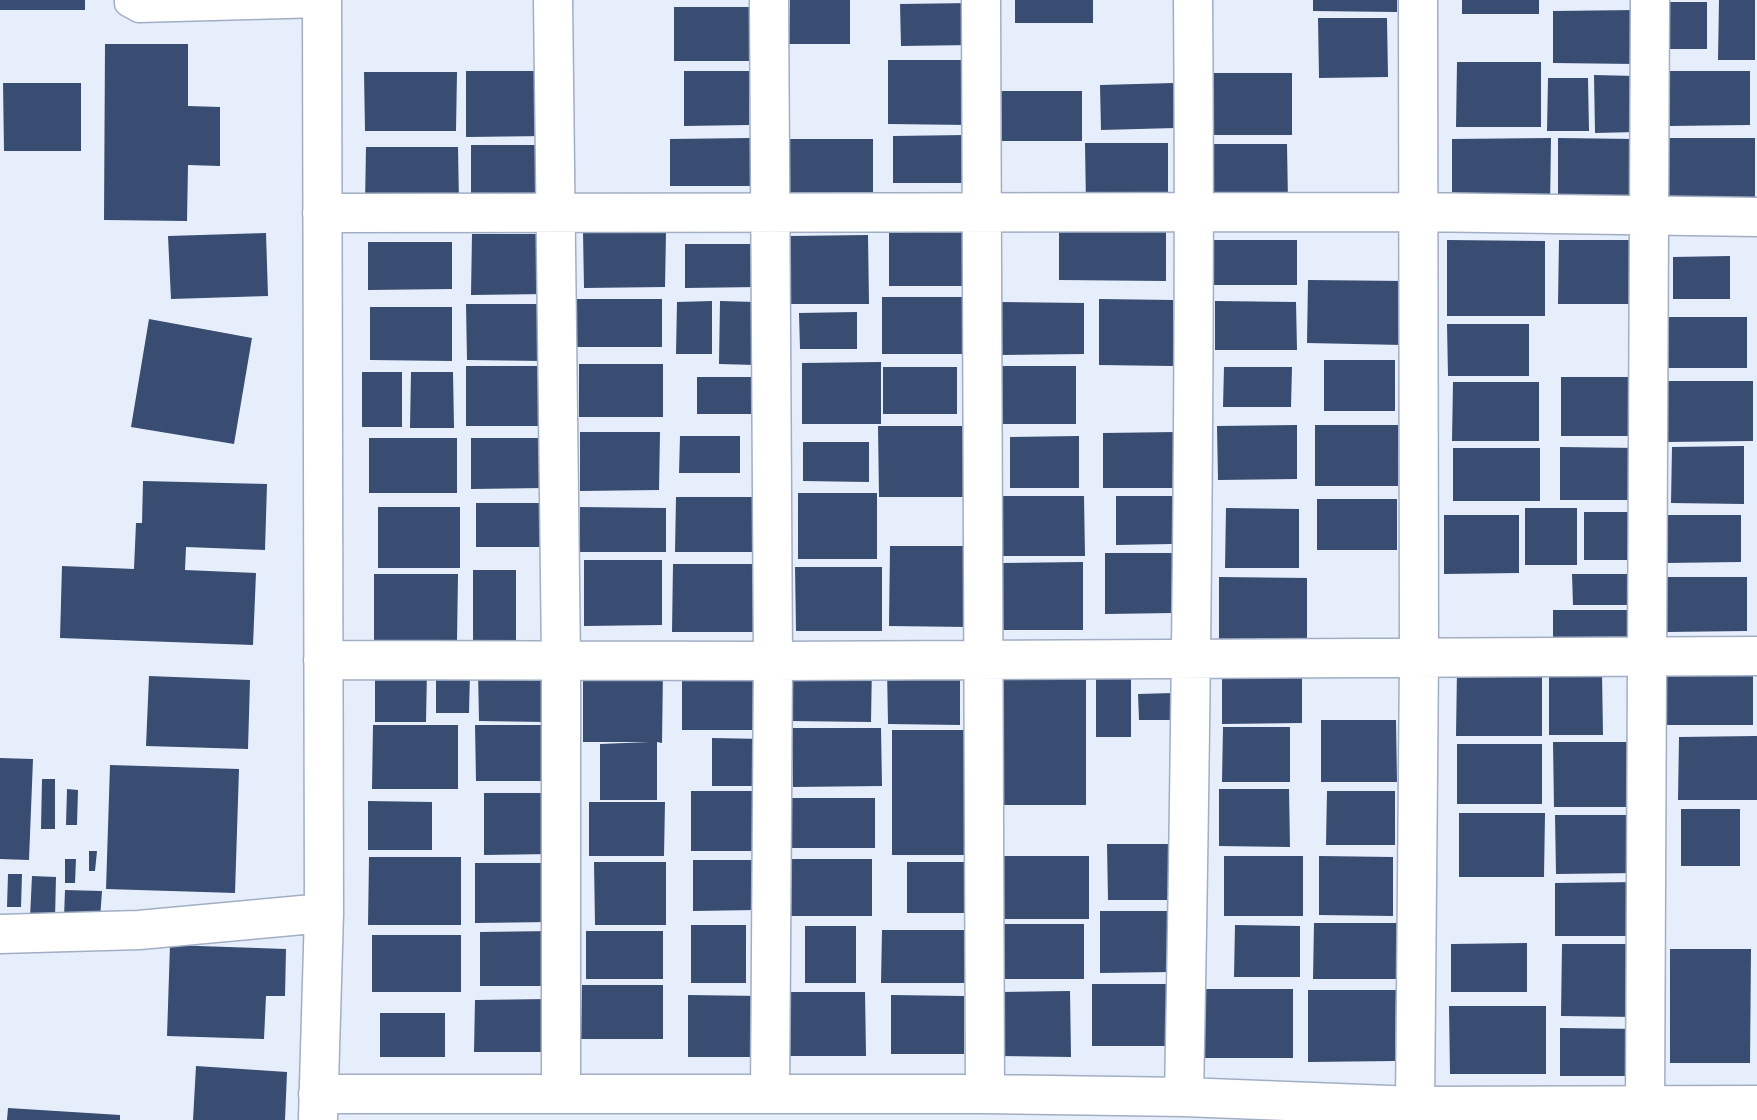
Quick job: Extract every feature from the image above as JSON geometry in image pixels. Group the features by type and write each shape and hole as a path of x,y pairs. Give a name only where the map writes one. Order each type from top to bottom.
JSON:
{"street":[{"path":"553,0 561,661 561,1094"},
{"path":"769,0 773,661 769,1094"},
{"path":"981,0 985,1094"},
{"path":"1184,1097 1193,659 1193,0"},
{"path":"1415,1106 1419,657 1418,0"},
{"path":"1645,1105 1650,0"},
{"path":"322,2 324,914 318,1107 561,1094 1184,1097 1372,1112 1415,1106 1757,1105"},
{"path":"322,213 1418,212 1757,217"},
{"path":"323,660 773,661 1757,656"},
{"path":"0,934 139,930 324,914"}],"lane":[{"path":"128,0 128,3 139,9 322,2"}],"building":[{"path":"0,0 85,0 85,10 0,10"},
{"path":"790,0 850,0 850,44 789,44"},
{"path":"1015,0 1093,0 1093,23 1015,23"},
{"path":"1313,0 1397,0 1397,12 1313,11"},
{"path":"1462,0 1539,0 1539,14 1462,14"},
{"path":"1719,0 1755,0 1755,60 1718,60"},
{"path":"1663,2 1707,2 1707,49 1664,49"},
{"path":"972,3 973,45 901,46 900,4"},
{"path":"674,7 755,7 755,61 674,61"},
{"path":"1636,10 1636,64 1553,63 1553,11"},
{"path":"1318,18 1387,18 1388,77 1319,78"},
{"path":"105,44 188,44 188,106 220,107 220,166 188,165 187,221 104,220"},
{"path":"888,60 968,60 968,125 888,124"},
{"path":"1457,62 1541,62 1541,127 1456,127"},
{"path":"466,71 546,71 546,136 466,137"},
{"path":"684,71 749,71 749,125 684,126"},
{"path":"1669,71 1750,71 1750,125 1669,126"},
{"path":"364,72 457,72 456,131 365,131"},
{"path":"1209,73 1292,73 1292,135 1208,135"},
{"path":"1594,75 1637,76 1637,132 1595,133"},
{"path":"1548,78 1588,78 1589,131 1547,131"},
{"path":"3,83 81,83 81,151 4,151"},
{"path":"1174,83 1175,128 1101,130 1100,85"},
{"path":"1001,91 1082,91 1082,141 1002,141"},
{"path":"966,135 966,183 893,183 893,136"},
{"path":"751,138 751,186 670,186 670,139"},
{"path":"1551,138 1550,209 1452,209 1452,139"},
{"path":"1558,138 1636,139 1637,209 1558,210"},
{"path":"1666,138 1755,138 1755,204 1667,204"},
{"path":"789,139 873,139 873,193 789,193"},
{"path":"1085,143 1168,143 1168,206 1086,206"},
{"path":"1207,144 1287,144 1288,202 1207,202"},
{"path":"471,145 547,145 548,203 471,202"},
{"path":"366,147 458,147 459,204 365,204"},
{"path":"1166,224 1166,281 1059,280 1059,225"},
{"path":"889,225 967,225 967,286 889,286"},
{"path":"583,232 666,232 665,287 584,288"},
{"path":"266,233 268,296 171,299 168,236"},
{"path":"472,234 547,234 546,294 471,295"},
{"path":"868,235 869,304 790,304 790,236"},
{"path":"1212,240 1297,240 1297,285 1212,285"},
{"path":"1447,240 1545,241 1545,316 1447,316"},
{"path":"1559,240 1636,240 1637,304 1558,304"},
{"path":"368,242 452,242 452,289 368,290"},
{"path":"685,244 759,244 759,287 685,288"},
{"path":"1730,256 1730,299 1673,299 1673,257"},
{"path":"1308,280 1405,281 1403,345 1307,343"},
{"path":"882,297 963,297 963,354 882,354"},
{"path":"574,299 662,299 662,347 574,347"},
{"path":"1099,299 1173,300 1173,366 1099,365"},
{"path":"712,301 712,354 676,354 677,302"},
{"path":"720,301 756,302 755,365 719,364"},
{"path":"1215,301 1296,302 1297,350 1215,350"},
{"path":"1000,302 1084,303 1084,354 1000,355"},
{"path":"466,304 544,304 544,361 467,360"},
{"path":"370,307 452,307 452,361 370,360"},
{"path":"857,312 857,349 800,349 799,313"},
{"path":"1666,317 1747,317 1747,368 1666,368"},
{"path":"149,319 252,338 234,444 131,427"},
{"path":"1447,324 1529,324 1529,376 1448,376"},
{"path":"1324,360 1395,360 1395,411 1324,411"},
{"path":"881,362 881,424 802,424 802,363"},
{"path":"579,364 663,364 663,417 579,417"},
{"path":"466,366 548,366 547,426 466,426"},
{"path":"1001,366 1076,366 1076,424 1000,424"},
{"path":"883,367 957,367 957,414 883,414"},
{"path":"1224,367 1292,367 1291,407 1223,407"},
{"path":"362,372 402,372 402,427 362,427"},
{"path":"411,372 453,372 454,428 410,428"},
{"path":"697,377 757,377 757,414 697,414"},
{"path":"1561,377 1635,377 1635,436 1561,436"},
{"path":"1666,381 1753,381 1753,441 1666,442"},
{"path":"1453,382 1539,382 1539,441 1452,441"},
{"path":"1297,425 1297,479 1218,480 1217,426"},
{"path":"1315,425 1398,425 1398,486 1315,486"},
{"path":"878,426 970,426 970,497 879,497"},
{"path":"580,432 660,432 659,490 580,491"},
{"path":"1177,432 1177,488 1103,488 1103,433"},
{"path":"680,436 740,436 740,473 679,473"},
{"path":"1079,436 1079,488 1010,488 1010,437"},
{"path":"369,438 457,438 457,493 369,493"},
{"path":"471,438 543,438 544,488 471,489"},
{"path":"803,442 869,442 869,482 803,481"},
{"path":"1744,446 1744,504 1671,503 1672,447"},
{"path":"1560,447 1638,448 1638,500 1560,500"},
{"path":"1453,448 1540,448 1540,501 1453,501"},
{"path":"143,481 267,484 265,550 186,547 185,570 256,573 253,645 60,638 62,566 134,569 136,523 142,523"},
{"path":"798,493 877,493 877,559 798,559"},
{"path":"1000,496 1084,496 1085,556 1000,556"},
{"path":"1116,496 1172,496 1172,544 1116,545"},
{"path":"676,497 759,497 759,552 675,552"},
{"path":"1317,499 1397,499 1397,550 1317,550"},
{"path":"476,503 548,503 548,547 476,547"},
{"path":"378,507 460,507 460,568 378,568"},
{"path":"580,507 666,508 666,552 580,552"},
{"path":"1226,508 1299,509 1299,568 1225,568"},
{"path":"1525,508 1577,508 1577,565 1525,565"},
{"path":"1584,512 1637,512 1637,560 1584,560"},
{"path":"1444,515 1519,515 1519,573 1444,574"},
{"path":"1665,515 1741,515 1741,562 1665,563"},
{"path":"890,546 968,546 968,627 889,626"},
{"path":"1105,553 1173,553 1174,613 1105,614"},
{"path":"584,560 662,560 662,625 584,626"},
{"path":"1083,562 1083,630 1003,630 1003,563"},
{"path":"673,564 765,564 765,632 672,632"},
{"path":"795,567 882,567 882,631 796,631"},
{"path":"473,570 516,570 516,642 473,642"},
{"path":"374,574 458,574 457,641 374,640"},
{"path":"1572,574 1633,574 1633,605 1573,605"},
{"path":"1219,577 1307,578 1307,640 1219,639"},
{"path":"1666,577 1747,577 1747,631 1666,632"},
{"path":"1553,610 1639,610 1639,652 1553,652"},
{"path":"790,664 872,664 871,722 790,721"},
{"path":"1222,666 1302,666 1302,723 1222,724"},
{"path":"960,667 960,725 888,724 887,668"},
{"path":"583,668 663,669 662,743 657,742 657,800 600,800 600,744 650,742 583,742"},
{"path":"375,669 427,669 426,722 375,722"},
{"path":"1457,669 1542,669 1542,736 1456,736"},
{"path":"478,670 545,670 545,722 479,721"},
{"path":"999,671 1086,671 1086,805 999,805"},
{"path":"436,672 470,672 469,713 436,713"},
{"path":"682,672 761,672 761,730 682,730"},
{"path":"1664,672 1753,672 1753,725 1665,725"},
{"path":"1549,673 1602,673 1603,735 1549,735"},
{"path":"149,676 250,680 248,749 146,746"},
{"path":"1096,676 1131,677 1131,737 1096,737"},
{"path":"1173,693 1173,720 1139,720 1138,694"},
{"path":"1321,720 1396,720 1397,782 1321,782"},
{"path":"373,725 458,725 458,789 372,789"},
{"path":"475,725 547,725 547,781 476,781"},
{"path":"1223,727 1290,727 1290,782 1222,782"},
{"path":"792,728 881,728 882,786 793,787"},
{"path":"892,730 968,730 968,855 892,855"},
{"path":"1757,736 1757,800 1678,800 1679,737"},
{"path":"712,738 764,739 764,786 712,786"},
{"path":"1553,742 1638,742 1638,807 1554,807"},
{"path":"1457,744 1542,744 1542,804 1457,804"},
{"path":"0,758 33,759 29,860 0,859"},
{"path":"110,765 239,769 235,893 106,889"},
{"path":"42,779 55,779 55,829 41,829"},
{"path":"67,789 78,790 77,825 66,825"},
{"path":"1219,789 1289,789 1290,847 1219,846"},
{"path":"691,791 764,791 764,851 691,851"},
{"path":"1327,791 1395,791 1395,845 1326,845"},
{"path":"484,793 552,793 552,854 484,855"},
{"path":"787,798 875,798 875,848 787,848"},
{"path":"368,801 432,802 432,850 368,850"},
{"path":"589,802 665,802 664,856 589,856"},
{"path":"1681,809 1740,809 1740,866 1681,866"},
{"path":"1459,813 1545,813 1544,877 1459,877"},
{"path":"1555,815 1638,815 1638,873 1556,874"},
{"path":"1107,844 1168,844 1168,900 1108,900"},
{"path":"89,851 97,851 95,871 89,871"},
{"path":"992,856 1089,856 1089,919 992,919"},
{"path":"1224,856 1303,856 1303,916 1224,916"},
{"path":"1319,856 1393,857 1393,916 1319,915"},
{"path":"369,857 461,857 461,925 368,925"},
{"path":"65,859 76,859 75,883 65,883"},
{"path":"788,859 872,859 872,916 789,916"},
{"path":"693,860 755,860 755,910 693,911"},
{"path":"594,862 666,862 666,925 595,925"},
{"path":"907,862 969,862 969,913 907,913"},
{"path":"475,863 551,863 551,922 475,923"},
{"path":"8,874 22,874 21,907 7,907"},
{"path":"32,876 56,877 55,919 30,918"},
{"path":"1639,882 1639,936 1555,936 1555,883"},
{"path":"65,890 102,891 100,919 64,918"},
{"path":"1100,911 1171,911 1171,972 1100,973"},
{"path":"1314,923 1397,923 1397,979 1313,979"},
{"path":"1002,924 1084,924 1084,979 1002,979"},
{"path":"691,925 746,925 746,983 691,983"},
{"path":"1235,925 1300,926 1300,977 1234,977"},
{"path":"805,926 856,926 856,983 805,983"},
{"path":"882,930 966,930 966,983 881,983"},
{"path":"552,931 551,986 480,986 480,932"},
{"path":"586,931 663,931 663,979 586,979"},
{"path":"372,935 461,935 461,992 372,992"},
{"path":"1527,943 1527,992 1451,992 1451,944"},
{"path":"1562,944 1637,944 1637,1017 1561,1016"},
{"path":"170,945 286,949 285,996 266,996 264,1039 167,1036"},
{"path":"1670,949 1751,949 1750,1063 1670,1063"},
{"path":"1092,984 1168,984 1168,1046 1092,1046"},
{"path":"582,985 663,985 663,1039 581,1039"},
{"path":"1197,989 1293,989 1293,1058 1197,1058"},
{"path":"1308,990 1396,990 1395,1061 1308,1062"},
{"path":"1070,991 1071,1057 1000,1056 1000,992"},
{"path":"785,992 865,992 866,1056 785,1056"},
{"path":"688,995 762,996 763,1057 688,1057"},
{"path":"891,995 964,996 964,1054 891,1054"},
{"path":"550,999 549,1052 474,1052 475,1000"},
{"path":"1449,1006 1546,1006 1546,1074 1450,1074"},
{"path":"380,1013 445,1013 445,1057 380,1057"},
{"path":"1560,1028 1639,1029 1639,1076 1560,1076"},
{"path":"196,1066 287,1072 285,1120 193,1120"},
{"path":"8,1108 120,1115 120,1120 7,1120"}]}
